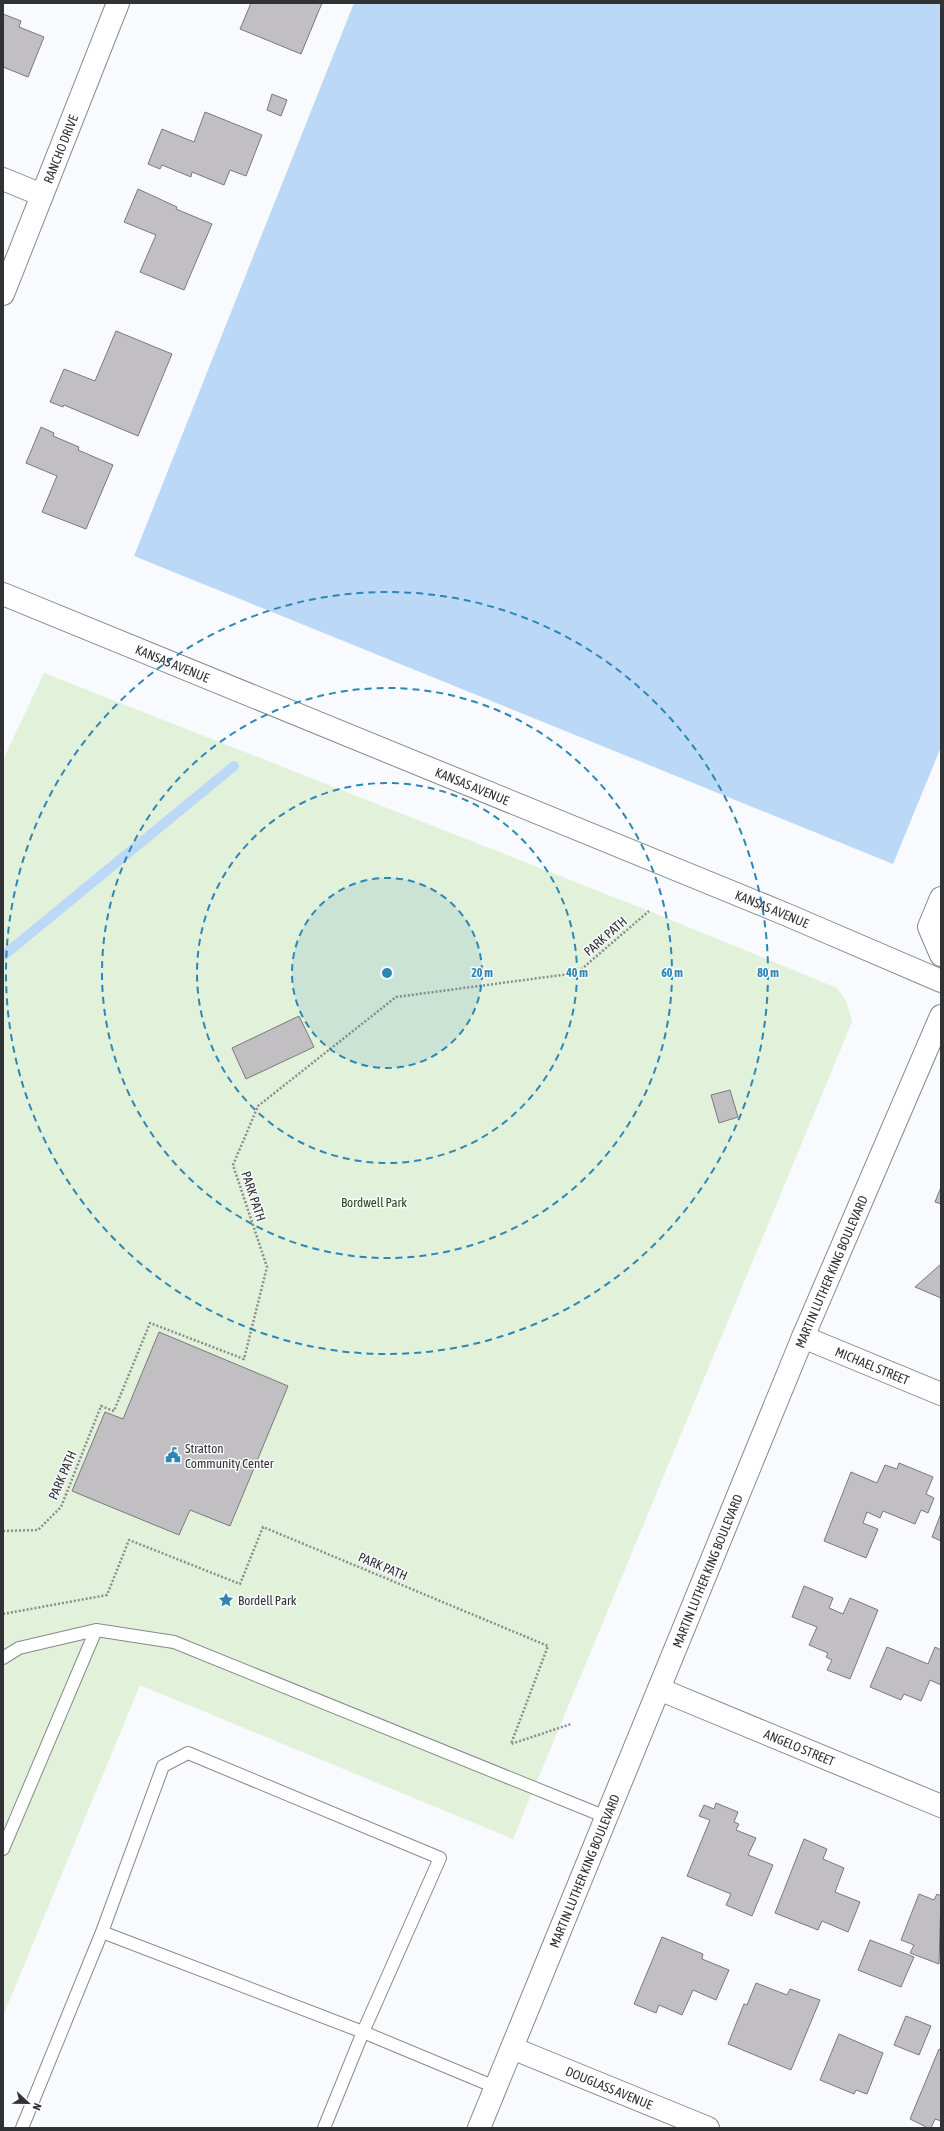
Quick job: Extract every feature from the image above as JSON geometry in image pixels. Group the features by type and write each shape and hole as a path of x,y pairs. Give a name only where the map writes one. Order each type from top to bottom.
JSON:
{"street":[{"name":"RANCHO DRIVE","path":"3,294 118,3"},
{"path":"3,179 42,195"},
{"name":"KANSAS AVENUE","path":"3,594 785,914 941,981"},
{"path":"941,898 929,927 941,955"},
{"name":"MARTIN LUTHER KING BOULEVARD","path":"478,2128 803,1338 941,1016"},
{"name":"MICHAEL STREET","path":"803,1338 941,1394"},
{"name":"ANGELO STREET","path":"659,1689 941,1806"},
{"name":"DOUGLASS AVENUE","path":"512,2048 708,2128"}],"lane":[{"path":"3,1849 96,1630"},
{"path":"3,1658 19,1648 96,1630 174,1642 606,1817"},
{"path":"22,2128 102,1932 162,1766 188,1753 440,1858 363,2032 324,2128"},
{"path":"102,1932 363,2032 495,2087"}],"path":[{"name":"PARK PATH","path":"3,1531 38,1530 61,1507 101,1406 114,1411 150,1323 244,1359 267,1267 234,1165 258,1106 396,997 577,973 649,911"},
{"name":"PARK PATH","path":"3,1614 107,1595 129,1540 240,1584 263,1527 548,1646 511,1744 571,1724"}],"green space":[{"name":"Bordwell Park","path":"44,673 649,911 837,988 847,1003 852,1022 513,1839 140,1685 3,2016 3,760"}],"water":[{"path":"354,3 941,3 941,747 893,864 134,556"}],"building":[{"path":"251,3 322,3 301,54 240,29"},
{"path":"3,14 21,21 19,27 44,37 28,77 3,67"},
{"path":"272,94 287,100 281,116 267,110"},
{"path":"205,112 262,135 246,176 230,170 224,185 192,172 191,177 162,165 160,169 148,164 162,129 194,142"},
{"path":"138,189 177,207 176,209 212,224 184,290 140,272 156,235 124,222"},
{"path":"116,331 172,354 138,436 64,405 63,407 50,402 64,369 95,381"},
{"path":"41,427 54,433 53,436 79,447 78,450 113,465 86,529 42,512 57,476 26,463"},
{"path":"299,1016 314,1047 246,1079 232,1048"},
{"path":"730,1090 738,1117 719,1123 711,1095"},
{"path":"941,1187 941,1204 935,1202"},
{"path":"941,1264 941,1298 915,1287"},
{"name":"Stratton Community Center","path":"159,1332 288,1386 230,1526 190,1510 179,1535 72,1491 105,1412 123,1419"},
{"path":"899,1463 933,1477 926,1494 934,1498 928,1513 921,1510 915,1524 883,1511 880,1518 867,1512 863,1523 878,1529 866,1558 824,1541 851,1472 877,1483 885,1465 897,1469"},
{"path":"941,1513 941,1541 932,1537"},
{"path":"804,1586 833,1598 829,1608 843,1614 850,1598 878,1610 850,1679 827,1670 832,1660 826,1657 828,1653 809,1645 817,1627 792,1617"},
{"path":"887,1647 928,1664 935,1647 941,1650 941,1685 930,1680 921,1701 904,1694 901,1700 870,1687"},
{"path":"716,1803 738,1812 734,1822 739,1824 736,1830 756,1838 748,1855 773,1865 752,1916 726,1905 731,1894 687,1876 710,1820 699,1816 704,1805 714,1809"},
{"path":"804,1839 827,1849 823,1859 844,1868 835,1892 860,1902 848,1932 822,1921 818,1930 775,1913"},
{"path":"919,1894 934,1900 937,1894 941,1896 939,1964 910,1953 914,1945 901,1940"},
{"path":"662,1937 703,1954 702,1959 729,1970 716,2000 693,1990 682,2015 659,2005 656,2013 634,2004"},
{"path":"870,1940 914,1957 901,1987 858,1970"},
{"path":"756,1983 787,1995 790,1989 820,2000 791,2070 728,2044 744,2004 747,2005"},
{"path":"906,2016 931,2026 919,2055 894,2045"},
{"path":"839,2034 883,2053 867,2094 856,2090 854,2094 820,2080"},
{"path":"939,2049 941,2050 941,2121 935,2119 931,2128 928,2128 910,2119"}],"waterway":[{"path":"3,956 234,766"}],"place":[{"name":"Stratton Community Center","path":"173,1455"},
{"name":"Bordell Park","path":"226,1600"}]}
